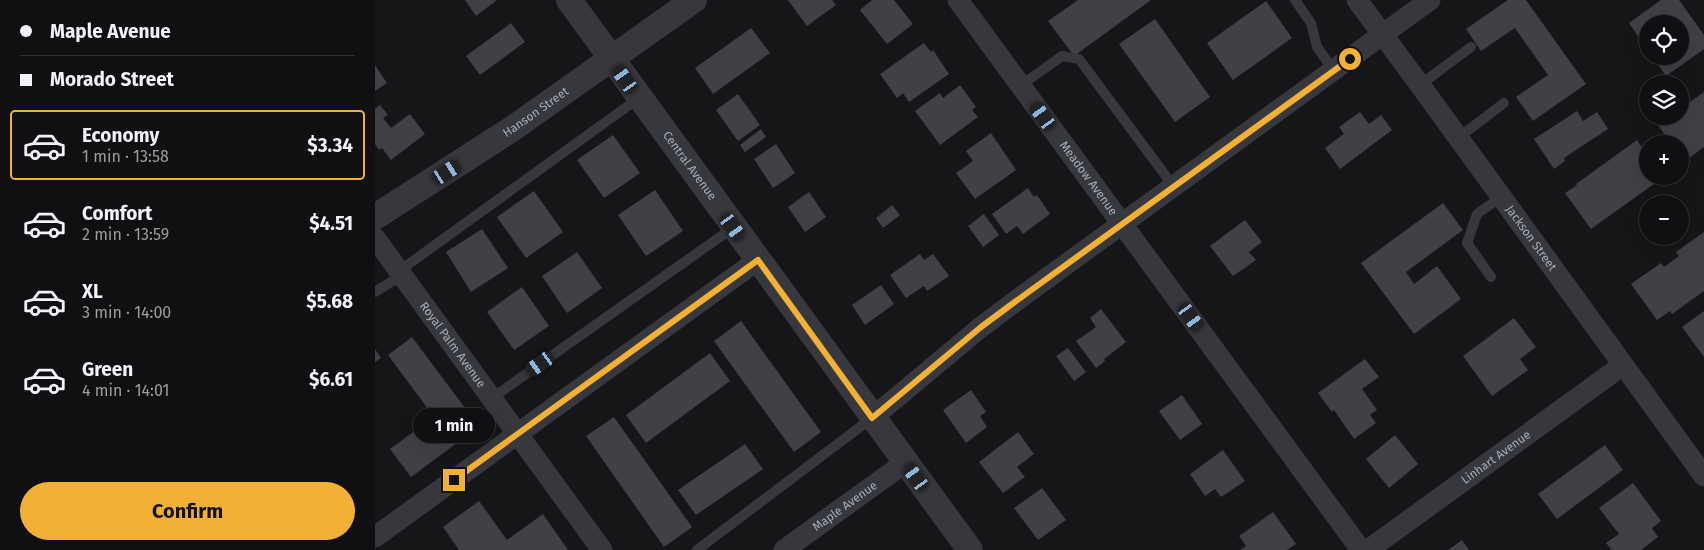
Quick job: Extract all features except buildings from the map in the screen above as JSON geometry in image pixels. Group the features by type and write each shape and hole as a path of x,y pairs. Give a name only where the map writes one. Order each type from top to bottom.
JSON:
{"street":[{"name":"Central Avenue","path":"569,0 970,550"},
{"name":"Hanson Street","path":"375,218 512,129 694,0"},
{"name":"Meadow Avenue","path":"958,0 1361,550"},
{"name":"Jackson Street","path":"1357,0 1704,476"},
{"path":"872,418 981,327 1430,0"},
{"name":"Royal Palm Avenue","path":"375,238 601,550"},
{"path":"375,537 758,260"},
{"name":"Linhart Avenue","path":"1368,550 1623,365"},
{"name":"Maple Avenue","path":"784,550 906,462"}],"lane":[{"path":"1295,0 1311,24 1317,48 1334,71"},
{"path":"1420,85 1471,48"},
{"path":"1020,86 1062,56 1079,59 1173,187"},
{"path":"375,292 639,98"},
{"path":"1458,138 1504,103"},
{"path":"1491,277 1467,243 1477,214 1501,197"},
{"path":"492,398 733,227"},
{"path":"697,550 872,418"}],"route":[{"path":"454,480 758,260 872,418 981,327 1350,59"}]}
